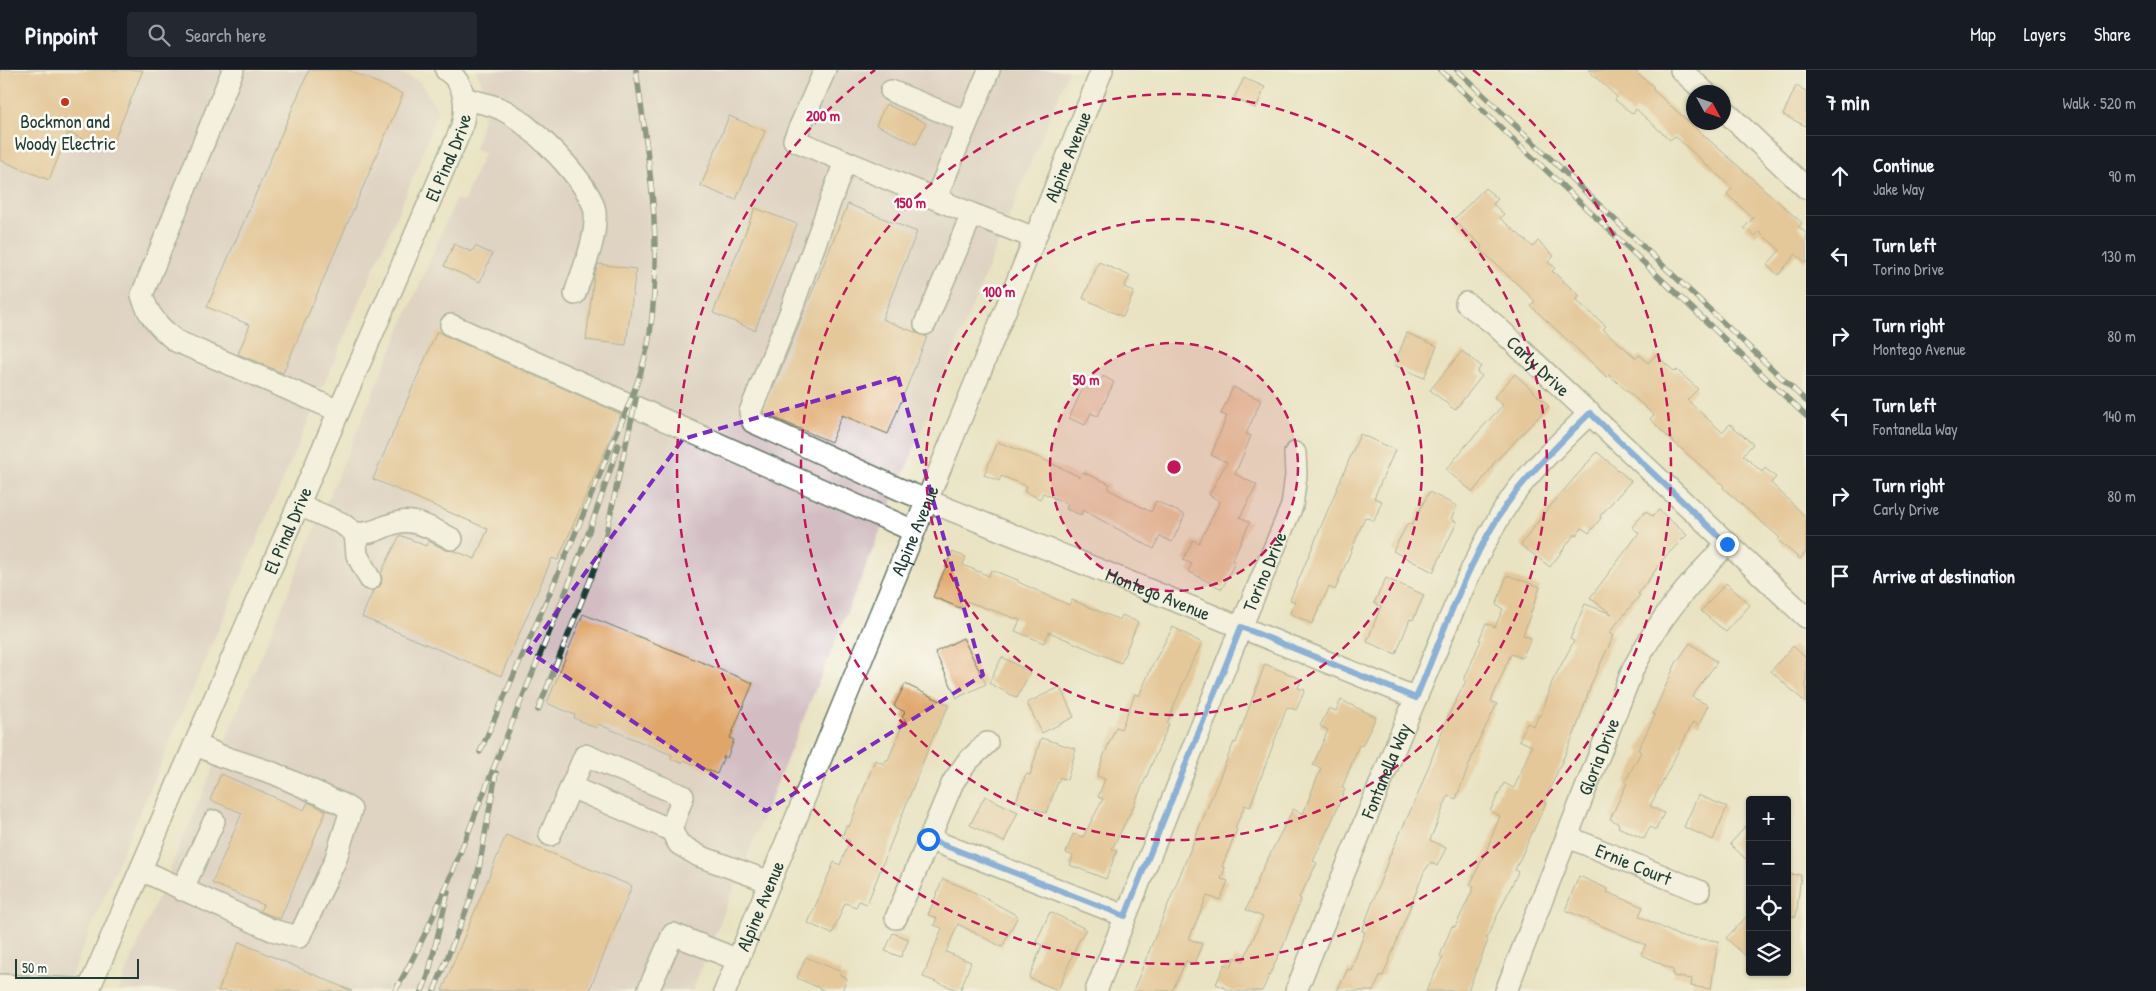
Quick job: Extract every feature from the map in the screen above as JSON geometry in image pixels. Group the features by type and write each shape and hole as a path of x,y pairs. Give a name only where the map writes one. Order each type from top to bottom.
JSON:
{"street":[{"path":"233,70 142,296 146,309 160,329 176,341 339,411"},
{"name":"El Pinal Drive","path":"89,991 461,130 466,113 464,98 460,86 446,70"},
{"path":"825,70 794,140 1035,238"},
{"name":"Alpine Avenue","path":"725,991 1035,238 1102,70"},
{"path":"1681,70 1697,85"},
{"path":"936,198 968,122 986,71"},
{"path":"891,91 968,122"},
{"path":"464,98 501,109 514,116 566,165 588,191 595,210 595,233 574,294"},
{"path":"1731,117 1806,188"},
{"name":"Montego Avenue","path":"846,161 790,313 750,412 753,422 927,500 1416,698"},
{"path":"925,324 972,214"},
{"name":"Carly Drive","path":"1466,303 1494,324 1806,617"},
{"path":"450,325 914,531"},
{"name":"Fontanella Way","path":"1296,991 1416,698 1473,565 1490,532 1514,494 1545,458 1590,413"},
{"name":"Torino Drive","path":"1096,991 1241,627 1292,506 1296,474 1295,453"},
{"path":"299,505 341,523 355,533 366,534 400,522 418,523 452,539"},
{"path":"355,533 358,555 370,579"},
{"name":"Gloria Drive","path":"1506,991 1633,669 1649,639 1687,586 1727,544"},
{"path":"896,918 953,782 967,762 987,743"},
{"path":"141,870 272,930 299,936 334,861 350,810 342,804 273,773 221,756 195,744"},
{"path":"550,835 585,755 683,796 671,830"},
{"path":"571,787 671,830 679,844 699,856 770,882"},
{"path":"182,890 214,821"},
{"name":"Ernie Court","path":"1568,837 1699,891"},
{"path":"928,839 1125,916"},
{"path":"648,991 673,934 738,960"},
{"path":"2,987 89,991"}],"highlighted area":[{"path":"898,377 983,675 766,811 528,651 683,439"}],"shaded area":[{"path":"0,70 393,70 419,81 438,110 418,166 112,877 65,991 0,991"},
{"path":"476,70 1069,70 692,991 118,991 456,199 463,202 484,153 475,149 488,98"}],"building":[{"name":"Bockmon and Woody Electric","path":"0,70 143,70 110,150 68,133 49,180 0,160"},
{"path":"309,70 348,70 403,94 283,373 238,354 250,325 207,307"},
{"path":"1588,70 1633,70 1654,87 1652,89 1686,119 1686,130 1698,130 1802,223 1799,227 1806,233 1806,263 1796,254 1778,275 1767,265 1780,250 1759,232 1755,236 1744,228 1753,218 1727,194 1732,188 1675,136 1670,140 1636,109 1633,114 1615,100 1617,97"},
{"path":"1244,78 1265,87 1256,108 1234,98"},
{"path":"1796,86 1806,91 1806,126 1783,115"},
{"path":"886,104 926,123 916,144 876,125"},
{"path":"729,116 765,131 736,200 701,186"},
{"path":"1485,188 1498,199 1493,204 1504,214 1500,218 1533,247 1538,241 1554,256 1548,262 1555,268 1552,271 1580,296 1576,300 1606,326 1603,329 1636,358 1640,355 1648,363 1656,355 1675,372 1677,370 1698,389 1687,400 1722,432 1730,424 1753,444 1743,455 1762,472 1765,468 1776,477 1771,483 1806,517 1806,552 1800,559 1778,540 1780,538 1723,488 1724,486 1668,437 1650,419 1654,415 1609,375 1607,377 1531,306 1535,301 1480,249 1482,246 1453,220"},
{"path":"848,204 917,232 882,319 927,337 888,434 842,415 831,442 763,413"},
{"path":"755,208 797,224 755,330 713,313"},
{"path":"454,244 472,252 475,246 492,254 480,282 444,266"},
{"path":"1099,262 1130,276 1124,287 1134,292 1123,317 1083,298"},
{"path":"598,264 636,269 626,345 586,340 594,276"},
{"path":"437,331 621,414 558,560 552,558 501,676 362,617 373,591 381,585 381,573 400,535 426,546 428,541 446,550 455,551 475,559 488,529 373,479"},
{"path":"1407,333 1437,346 1424,378 1394,365"},
{"path":"1462,351 1481,366 1477,372 1482,376 1455,410 1430,390"},
{"path":"1515,374 1549,406 1492,465 1473,492 1446,470 1503,405 1494,397"},
{"path":"1103,376 1114,382 1098,416 1091,413 1085,425 1069,418 1088,377 1100,382"},
{"path":"1233,387 1261,400 1246,434 1251,436 1235,474 1257,485 1240,517 1250,522 1232,560 1235,562 1222,589 1188,571 1192,564 1183,560 1193,540 1199,543 1220,501 1209,495 1227,462 1211,455 1227,416 1221,414"},
{"path":"1360,434 1395,450 1374,498 1382,501 1374,521 1365,517 1335,590 1329,587 1312,624 1290,613 1295,602 1290,600"},
{"path":"998,442 1040,458 1080,477 1082,472 1110,484 1108,489 1151,512 1156,501 1185,515 1172,542 1160,536 1154,549 1083,510 1081,515 1066,509 1068,504 1043,493 1040,499 1024,491 1027,486 1001,476 999,481 984,475"},
{"path":"1597,452 1631,481 1600,516 1601,518 1589,533 1582,528 1576,536 1575,534 1550,567 1521,545 1546,511"},
{"path":"1429,492 1457,506 1451,519 1457,522 1433,572 1393,551 1408,523 1412,525"},
{"path":"1659,510 1687,535 1665,557 1638,594 1640,595 1609,633 1614,635 1592,682 1575,732 1544,802 1546,803 1515,870 1518,872 1486,939 1488,940 1468,991 1426,991 1443,957 1440,956 1452,926 1455,927 1474,887 1470,885 1500,816 1490,811 1504,783 1514,788 1532,746 1519,740 1527,723 1534,726 1539,715 1541,716 1552,682 1574,641 1570,639 1585,604 1612,614 1590,598 1639,533 1632,527 1646,511 1652,516"},
{"path":"952,552 966,557 963,565 989,576 991,570 1018,580 1018,582 1069,605 1072,600 1120,620 1122,615 1138,622 1121,663 1049,632 1044,643 1015,631 1020,620 966,601 963,609 933,597"},
{"path":"1507,575 1540,587 1523,635 1531,638 1522,658 1511,654 1491,701 1497,704 1477,744 1456,799 1448,796 1430,840 1446,848 1437,866 1431,862 1424,872 1383,976 1381,975 1373,991 1337,991 1348,969 1351,970 1365,932 1362,931 1390,855 1418,794 1448,716 1466,681 1464,680 1486,623 1495,627 1503,609 1496,605"},
{"path":"1386,578 1424,595 1413,620 1410,619 1396,654 1367,642 1381,606 1374,603"},
{"path":"1726,583 1750,605 1726,632 1701,611"},
{"path":"583,614 753,683 730,738 734,740 727,758 724,756 717,774 684,760 682,763 671,759 672,755 598,724 596,728 574,718 575,715 547,703"},
{"path":"1173,627 1202,643 1191,664 1167,723 1169,724 1134,805 1112,849 1117,851 1106,879 1070,865 1073,856 1066,853 1073,834 1083,837 1103,799 1098,797 1105,779 1097,776 1104,755 1116,727 1121,729 1135,694 1139,696 1152,666"},
{"path":"963,638 986,684 957,698 935,652"},
{"path":"1690,643 1717,662 1692,697 1708,705 1699,725 1693,722 1650,806 1664,813 1656,830 1650,827 1644,839 1618,827 1619,824 1610,819 1627,783 1625,782 1641,752 1638,750 1655,715 1653,714 1676,663"},
{"path":"1793,646 1806,658 1806,703 1771,671"},
{"path":"1002,657 1030,672 1017,698 989,683"},
{"path":"1265,664 1301,679 1298,688 1305,690 1296,710 1287,707 1250,807 1245,805 1235,828 1237,829 1222,867 1225,868 1221,879 1228,881 1220,900 1207,896 1189,939 1202,944 1194,964 1186,961 1172,991 1133,991 1234,742 1236,743"},
{"path":"905,684 949,705 932,739 867,904 859,901 856,907 845,903 832,934 808,923 834,862 840,865 850,841 842,837 846,826 849,827 875,760 884,764 888,760 905,719 902,717 905,712 894,706"},
{"path":"1060,687 1074,717 1042,733 1027,703"},
{"path":"1341,700 1376,717 1362,746 1359,745 1342,788 1345,789 1313,861 1317,863 1299,898 1301,899 1283,946 1262,991 1232,991 1216,984 1225,964 1231,967 1235,957 1243,961 1263,917 1246,910 1261,872 1293,809 1303,814 1321,768 1313,765 1328,730 1320,726 1329,708 1336,711"},
{"path":"1041,738 1076,749 1067,780 1060,777 1046,813 1016,801 1026,774 1030,775"},
{"path":"221,774 304,810 308,802 326,811 280,919 260,911 263,905 212,883 242,813 210,800"},
{"path":"1698,795 1727,807 1713,840 1684,827"},
{"path":"985,796 1018,812 1004,842 970,825"},
{"path":"1746,826 1746,859 1730,844"},
{"path":"506,835 632,886 589,991 442,991"},
{"path":"1791,874 1801,875 1796,917 1791,916"},
{"path":"1579,876 1608,889 1607,892 1643,907 1639,916 1679,936 1718,941 1711,989 1691,986 1692,979 1673,976 1673,970 1641,954 1646,945 1565,910"},
{"path":"943,879 972,891 1018,916 1002,947 958,924 946,952 971,962 960,991 923,977 942,928 934,925 937,918 928,915"},
{"path":"1050,912 1086,929 1078,942 1058,990 1029,978 1042,945 1036,942"},
{"path":"1746,917 1746,956 1726,938"},
{"path":"893,933 909,939 901,957 885,951"},
{"path":"239,942 352,991 218,991"},
{"path":"806,957 841,972 840,975 847,978 842,991 826,991 797,978"}],"railway":[{"path":"480,752 631,400 647,350 654,299 655,233 650,169 636,70"},
{"path":"1440,70 1806,416"},
{"path":"1457,70 1806,401"},
{"path":"538,710 595,568 606,534 636,399"},
{"path":"395,991 426,932 453,870 579,559 618,445"},
{"path":"434,991 470,901 479,868 496,773"},
{"path":"422,991 428,976 448,892"}],"place":[{"name":"Bockmon and Woody Electric","path":"65,102"}],"route":[{"path":"928,839 1125,916 1241,627 1416,698 1473,565 1490,532 1514,494 1545,458 1590,413 1727,544"}]}
